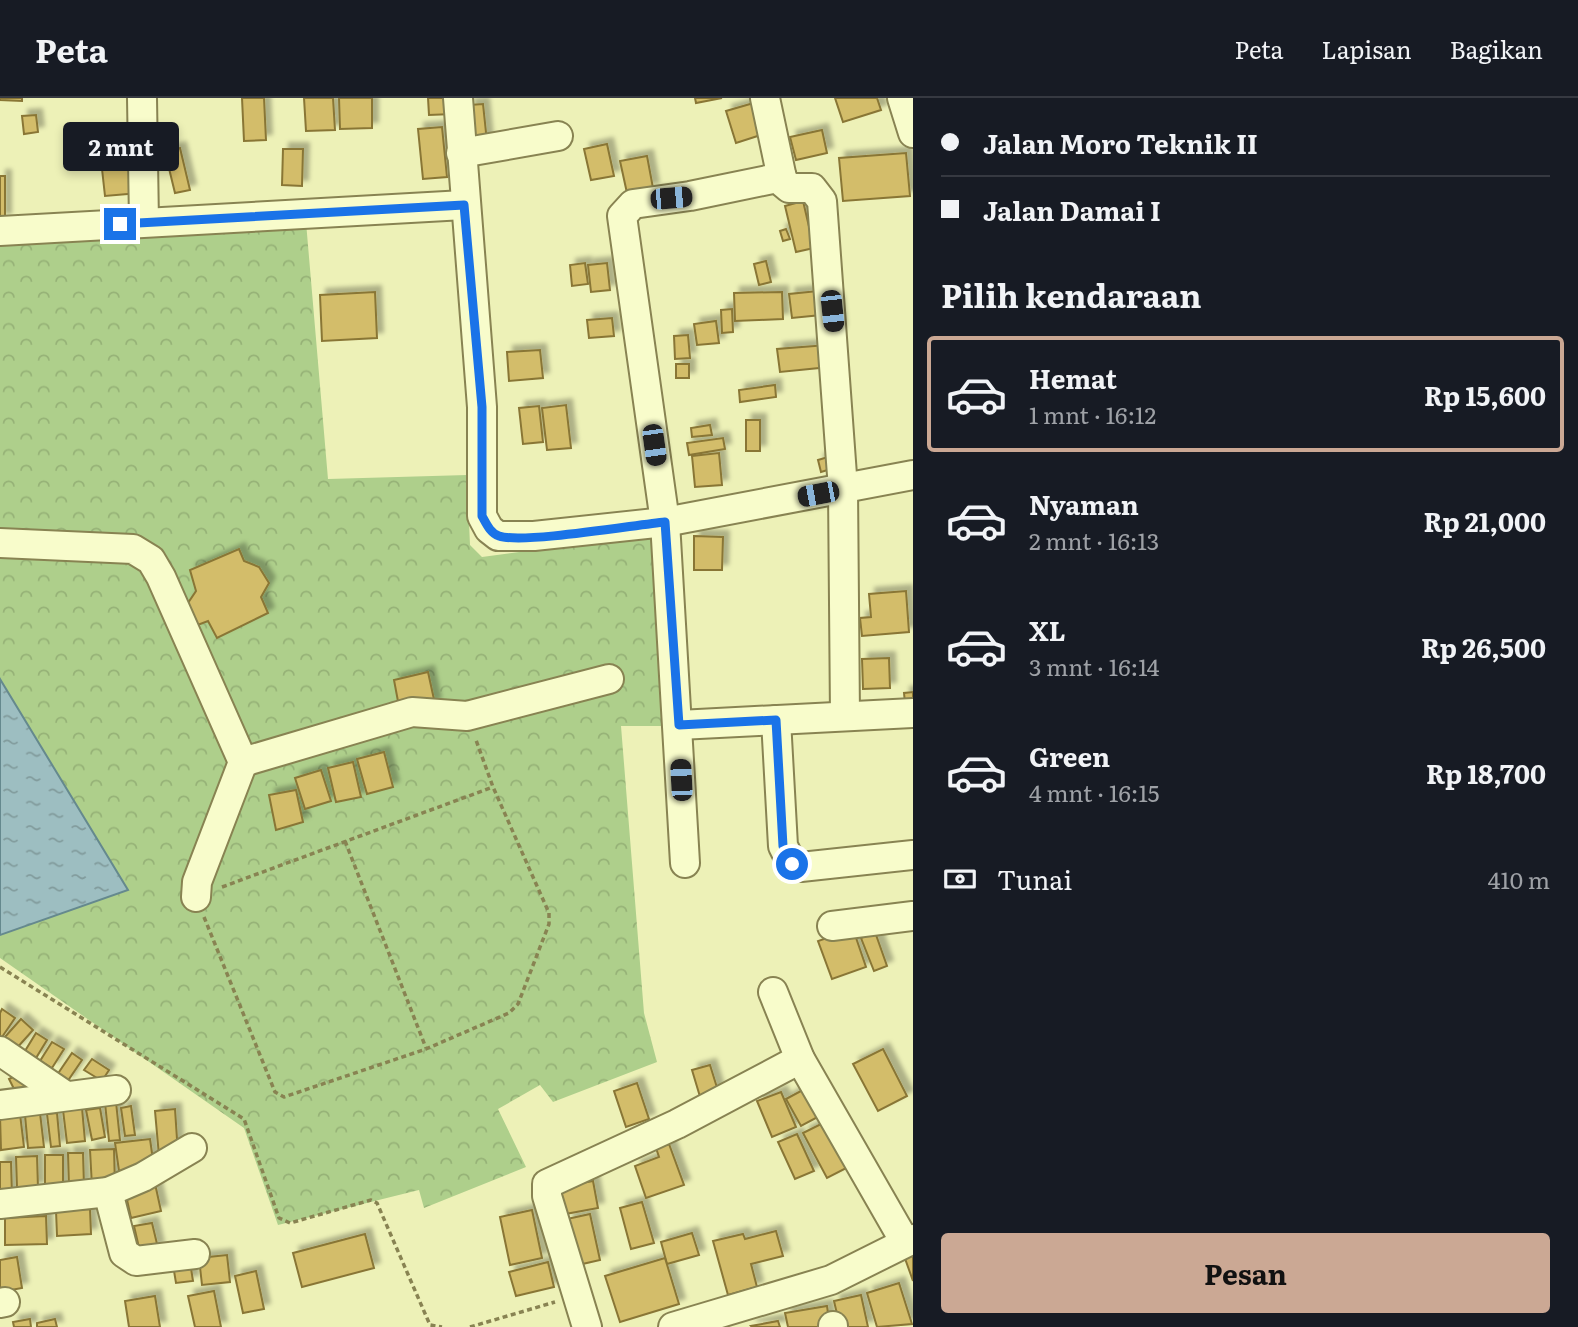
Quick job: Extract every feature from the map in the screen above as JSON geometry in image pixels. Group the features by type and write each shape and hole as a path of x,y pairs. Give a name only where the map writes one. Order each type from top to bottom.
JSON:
{"street":[{"path":"142,98 144,222"},
{"path":"458,98 464,205 482,407 482,516 489,529 498,536 534,536 665,522 913,475"},
{"path":"765,98 782,177 789,188 812,188 822,201 843,489 845,716"},
{"path":"902,98 913,133"},
{"path":"461,153 558,136"},
{"path":"685,863 665,522 622,216 633,204 690,196 782,177"},
{"path":"0,231 464,205"},
{"path":"0,543 132,550 151,560 243,762 197,883 196,897"},
{"path":"243,762 412,712 467,716 609,679"},
{"path":"679,725 913,713"},
{"path":"776,720 783,846 792,864 801,867 913,855"},
{"path":"832,926 913,916"},
{"path":"673,1327 831,1280 909,1240 800,1059 773,992"},
{"path":"0,1051 65,1097"},
{"path":"587,1327 547,1196 547,1184 677,1124 800,1059"},
{"path":"0,1105 117,1090"},
{"path":"0,1204 108,1192 143,1177 192,1148"},
{"path":"108,1192 124,1253 129,1258 136,1261 194,1254"}],"path":[{"path":"467,716 493,787 549,914 549,925 518,1004 509,1013 426,1049 295,1096 284,1097 275,1092 196,897 493,787"},
{"path":"345,842 426,1049"},
{"path":"0,967 244,1119 279,1218 290,1223 371,1200 377,1203 430,1325 442,1327"},
{"path":"470,1327 579,1295"}],"green space":[{"path":"306,222 328,479 467,475 470,545 482,557 661,533 668,726 621,726 644,1013 657,1062 553,1102 540,1085 498,1109 526,1167 424,1208 419,1190 278,1225 244,1128 0,958 0,240"}],"water":[{"path":"0,679 128,890 0,935"}],"building":[{"path":"22,98 22,101 0,100"},
{"path":"242,98 264,98 266,140 244,141"},
{"path":"304,98 333,98 335,130 306,131"},
{"path":"339,98 372,98 372,128 340,129"},
{"path":"428,98 452,98 453,114 429,115"},
{"path":"695,98 722,98 696,103"},
{"path":"835,98 877,98 881,110 843,122"},
{"path":"757,102 767,133 736,143 726,111"},
{"path":"483,104 487,142 472,143 469,105"},
{"path":"36,115 38,132 24,134 22,116"},
{"path":"442,127 447,177 423,179 418,129"},
{"path":"822,130 827,153 796,160 790,137"},
{"path":"607,144 614,176 591,180 584,149"},
{"path":"135,147 139,193 105,196 100,151"},
{"path":"180,148 190,190 175,193 165,152"},
{"path":"283,149 303,149 302,186 282,185"},
{"path":"906,153 910,196 843,201 839,158"},
{"path":"647,156 653,188 627,193 620,161"},
{"path":"0,176 5,176 5,219 0,219"},
{"path":"803,201 814,248 796,252 785,206"},
{"path":"786,229 790,239 783,241 780,231"},
{"path":"766,261 771,282 759,285 754,264"},
{"path":"585,263 588,284 572,286 570,265"},
{"path":"607,263 610,290 591,292 588,265"},
{"path":"818,291 821,315 792,318 789,294"},
{"path":"375,292 377,338 322,341 320,295"},
{"path":"782,292 783,319 735,321 734,293"},
{"path":"732,309 733,332 722,333 721,310"},
{"path":"612,318 614,336 589,338 587,320"},
{"path":"716,321 719,343 697,345 694,324"},
{"path":"688,335 690,358 675,359 674,336"},
{"path":"827,345 829,367 780,372 777,349"},
{"path":"540,350 543,378 509,381 507,352"},
{"path":"676,364 689,364 689,378 676,378"},
{"path":"775,385 776,397 740,402 739,390"},
{"path":"566,405 571,448 547,450 542,408"},
{"path":"539,406 543,442 523,444 519,408"},
{"path":"746,420 760,420 760,451 746,451"},
{"path":"710,425 712,435 692,437 691,428"},
{"path":"723,438 725,449 689,455 687,443"},
{"path":"719,453 722,485 695,487 692,456"},
{"path":"828,457 831,469 821,472 818,460"},
{"path":"694,536 723,537 722,570 694,570"},
{"path":"239,549 244,561 259,567 269,583 261,597 268,613 217,638 208,621 195,626 188,603 196,591 190,570"},
{"path":"906,591 909,632 862,636 860,618 871,617 869,594"},
{"path":"889,658 890,688 863,689 862,659"},
{"path":"428,672 435,704 400,712 394,680"},
{"path":"913,692 913,702 905,703 904,693"},
{"path":"384,752 393,787 367,794 357,759"},
{"path":"353,762 361,797 336,802 328,768"},
{"path":"321,770 331,801 305,809 295,778"},
{"path":"296,790 303,822 276,830 269,795"},
{"path":"853,929 866,967 832,979 818,941"},
{"path":"875,932 887,966 874,971 861,938"},
{"path":"2,1009 15,1018 0,1040 0,1013"},
{"path":"21,1019 33,1030 16,1049 4,1038"},
{"path":"36,1033 47,1040 36,1058 25,1051"},
{"path":"52,1042 64,1049 52,1068 40,1061"},
{"path":"883,1049 907,1096 878,1111 853,1064"},
{"path":"72,1053 82,1060 67,1082 57,1075"},
{"path":"92,1059 109,1070 102,1081 84,1070"},
{"path":"710,1065 719,1094 701,1100 692,1070"},
{"path":"25,1071 34,1089 18,1097 9,1079"},
{"path":"637,1083 649,1119 626,1127 614,1091"},
{"path":"812,1085 827,1112 801,1126 786,1099"},
{"path":"781,1092 796,1127 772,1137 757,1101"},
{"path":"116,1102 120,1140 109,1141 105,1103"},
{"path":"131,1106 135,1135 125,1136 121,1108"},
{"path":"82,1108 85,1141 67,1143 63,1110"},
{"path":"100,1108 105,1137 92,1140 86,1110"},
{"path":"175,1109 178,1154 159,1156 155,1111"},
{"path":"40,1113 44,1147 28,1148 25,1115"},
{"path":"57,1113 60,1146 51,1147 47,1114"},
{"path":"20,1114 24,1147 1,1150 0,1116"},
{"path":"833,1118 856,1163 827,1178 803,1133"},
{"path":"797,1134 814,1171 795,1179 778,1142"},
{"path":"150,1139 154,1167 119,1171 115,1143"},
{"path":"669,1144 684,1185 646,1198 635,1166 659,1157 656,1148"},
{"path":"114,1149 115,1186 92,1187 90,1150"},
{"path":"68,1153 83,1153 84,1186 69,1187"},
{"path":"45,1155 63,1155 63,1192 45,1192"},
{"path":"37,1156 38,1188 17,1188 16,1157"},
{"path":"0,1162 11,1162 12,1195 0,1195"},
{"path":"154,1179 161,1211 131,1218 124,1186"},
{"path":"593,1181 598,1208 560,1215 554,1188"},
{"path":"642,1202 654,1243 631,1249 620,1208"},
{"path":"90,1209 91,1234 57,1236 56,1211"},
{"path":"532,1210 542,1258 510,1265 500,1217"},
{"path":"590,1214 600,1260 578,1265 567,1219"},
{"path":"46,1216 47,1244 5,1245 5,1218"},
{"path":"152,1223 158,1248 140,1252 134,1226"},
{"path":"776,1231 783,1256 751,1264 757,1287 728,1295 713,1241 743,1234 745,1239"},
{"path":"692,1233 699,1255 667,1264 661,1242"},
{"path":"365,1234 374,1268 302,1287 293,1253"},
{"path":"913,1246 913,1281 902,1250"},
{"path":"227,1255 230,1282 202,1285 199,1258"},
{"path":"17,1257 22,1288 0,1292 0,1260"},
{"path":"665,1258 679,1304 620,1322 605,1276"},
{"path":"190,1262 193,1281 176,1283 173,1265"},
{"path":"548,1262 554,1287 516,1296 509,1272"},
{"path":"256,1271 264,1309 243,1313 235,1276"},
{"path":"899,1283 912,1324 877,1327 867,1293"},
{"path":"214,1291 221,1327 195,1327 188,1296"},
{"path":"861,1295 868,1327 840,1327 834,1301"},
{"path":"155,1296 160,1327 129,1327 125,1301"},
{"path":"827,1306 830,1327 788,1327 785,1313"},
{"path":"30,1319 31,1327 14,1327 13,1322"},
{"path":"55,1319 57,1327 37,1327 37,1323"},
{"path":"778,1321 780,1327 751,1326"}],"route":[{"path":"120,224 464,205 482,407 482,516 489,529 498,536 534,536 665,522 679,725 776,720 783,846 784,854 792,864"}]}
